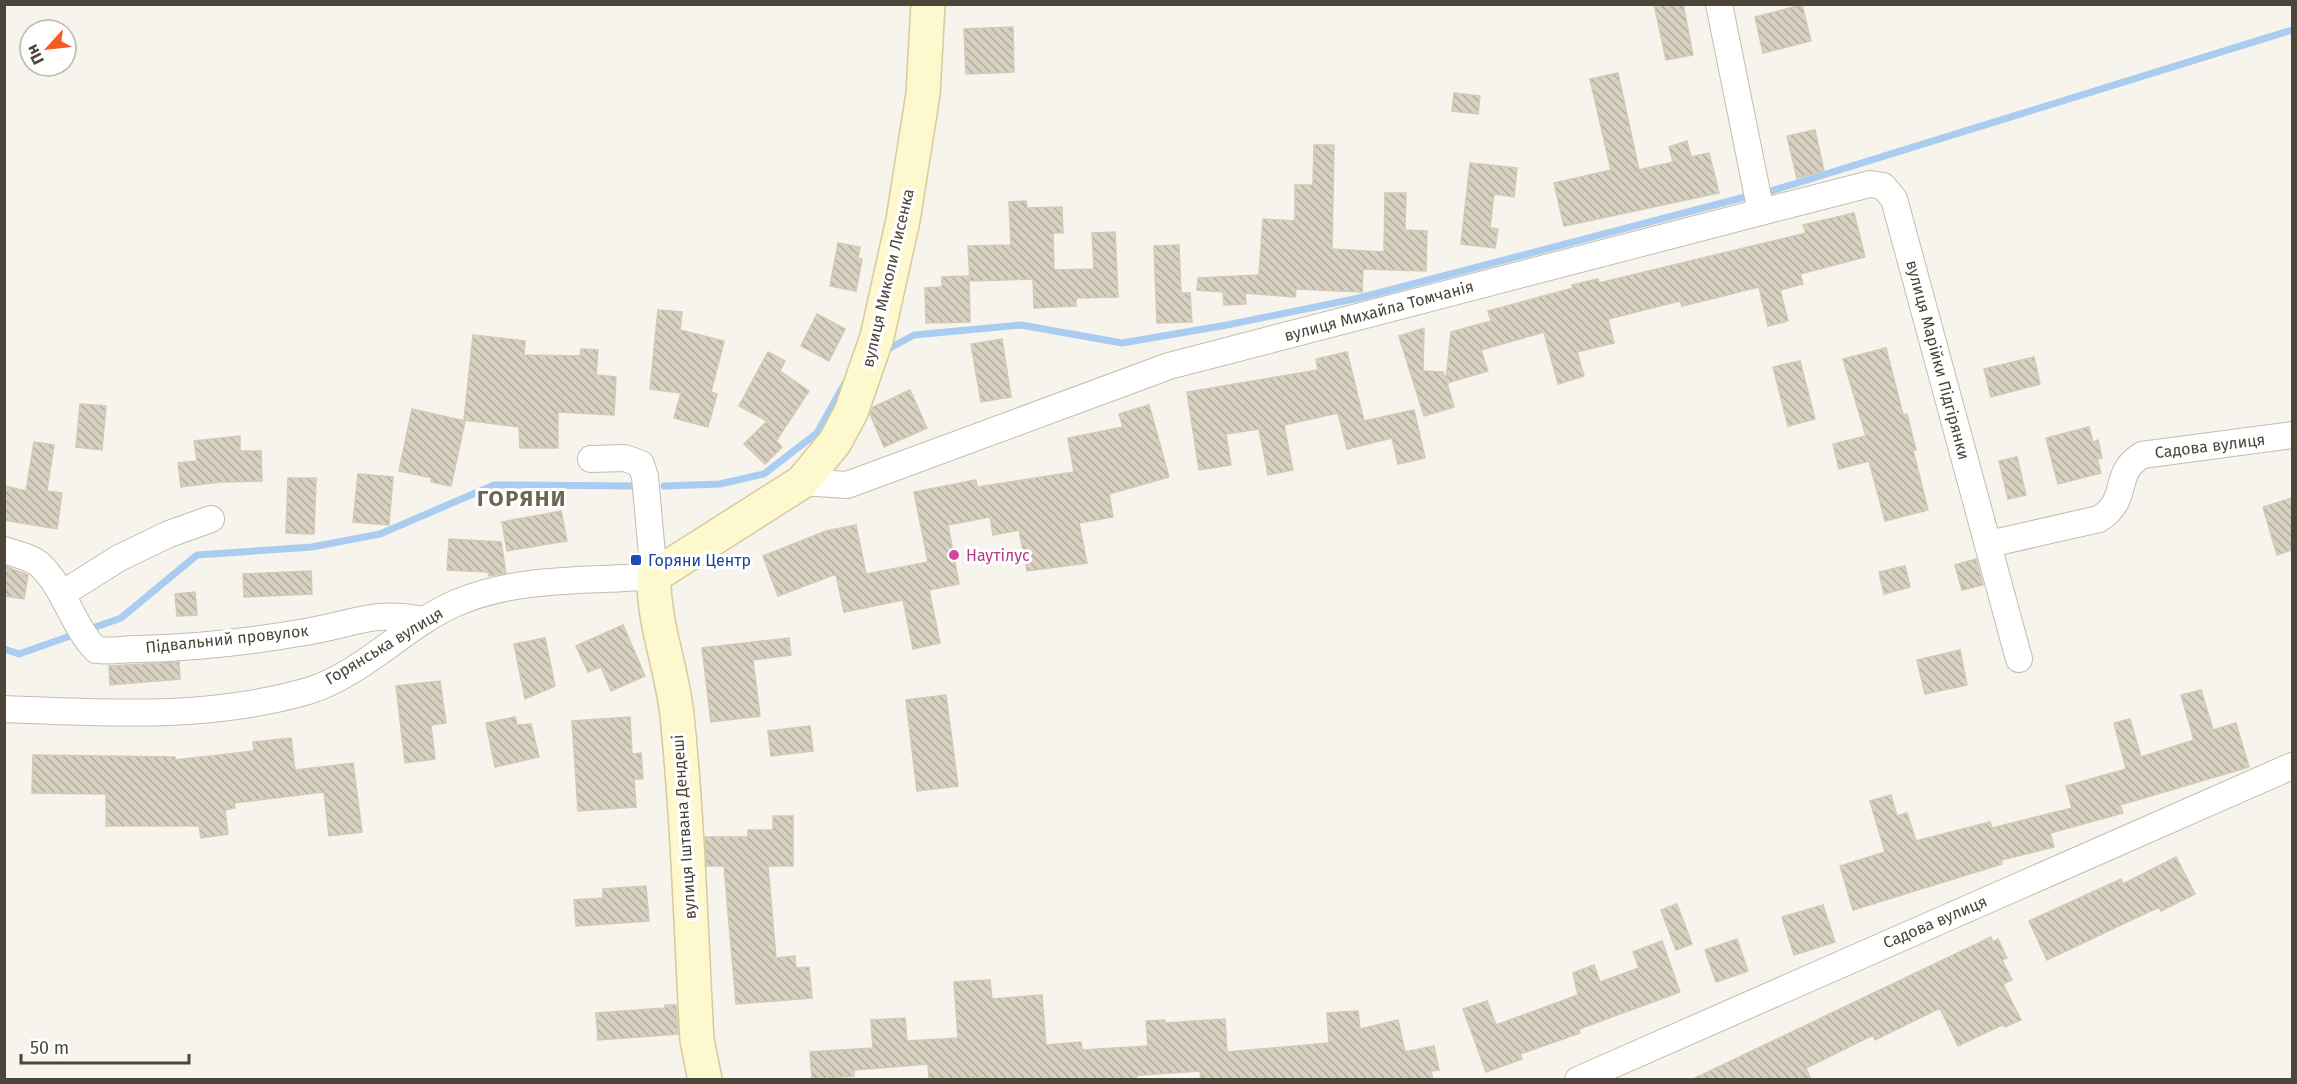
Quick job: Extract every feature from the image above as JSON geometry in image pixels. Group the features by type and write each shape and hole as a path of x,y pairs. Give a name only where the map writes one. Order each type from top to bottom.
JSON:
{"street":[{"name":"вулиця Миколи Лисенка","path":"654,576 802,482 835,442 851,412 878,337 917,147 923,94 928,4"},
{"path":"1719,4 1761,212"},
{"name":"вулиця Марійки Підгірянки","path":"1761,212 1870,184 1883,186 1894,199 2019,659"},
{"name":"вулиця Михайла Томчанія","path":"802,482 847,485 1169,366 1761,212"},
{"name":"Садова вулиця","path":"1989,544 2099,519 2110,512 2120,497 2123,474 2133,461 2142,455 2292,435"},
{"path":"591,459 625,458 641,464 645,477 654,576"},
{"path":"62,594 119,558 170,534 211,519"},
{"name":"Підвальний провулок","path":"4,550 38,563 62,594 81,631 96,650 163,648 310,631 379,615 398,614 423,620"},
{"name":"Горянська вулиця","path":"4,709 169,713 213,711 274,700 311,690 342,674 423,620 483,593 525,583 654,576"},
{"name":"вулиця Іштвана Дендеші","path":"654,576 653,604 665,643 676,711 697,1040 705,1080"},
{"name":"Садова вулиця","path":"1578,1080 2292,766"}],"building":[{"path":"1654,4 1683,4 1693,55 1666,60"},
{"path":"1802,5 1811,41 1763,53 1755,17"},
{"path":"1013,27 1014,72 966,74 964,29"},
{"path":"1618,73 1639,170 1673,162 1669,147 1687,141 1691,157 1709,153 1719,193 1564,226 1554,183 1611,170 1590,79"},
{"path":"1454,93 1480,96 1478,114 1452,111"},
{"path":"1815,130 1824,171 1797,178 1787,136"},
{"path":"1314,145 1334,145 1332,249 1384,252 1385,193 1406,193 1405,230 1427,231 1426,271 1363,269 1362,292 1296,289 1295,297 1245,293 1246,304 1224,305 1223,292 1197,290 1198,278 1259,275 1263,219 1295,221 1295,185 1313,185"},
{"path":"1470,163 1517,168 1514,197 1494,194 1490,228 1498,229 1495,248 1461,244"},
{"path":"1026,201 1027,208 1062,207 1063,233 1053,233 1054,270 1094,269 1092,233 1115,232 1118,297 1076,298 1076,306 1034,308 1033,279 970,281 968,246 1011,245 1009,202"},
{"path":"1854,213 1865,257 1800,274 1803,284 1780,290 1788,321 1768,326 1759,287 1682,306 1680,301 1608,319 1614,343 1577,352 1584,376 1558,384 1544,332 1481,350 1488,371 1447,383 1454,407 1424,416 1399,336 1424,328 1423,371 1443,372 1446,380 1451,332 1491,321 1488,311 1573,288 1572,285 1598,279 1599,283 1806,233 1803,225"},
{"path":"838,243 860,247 858,258 862,259 856,291 830,286"},
{"path":"1179,245 1181,293 1190,293 1192,322 1157,323 1154,246"},
{"path":"969,276 970,322 926,323 925,288 942,287 942,277"},
{"path":"658,310 682,312 680,330 724,341 711,392 717,394 708,427 674,418 681,393 650,389"},
{"path":"817,314 845,329 829,361 801,346"},
{"path":"473,335 525,341 524,355 580,356 581,349 598,350 596,375 616,377 614,415 558,412 558,448 520,448 519,427 464,420"},
{"path":"1002,339 1011,397 981,402 971,344"},
{"path":"1886,348 1903,415 1907,414 1916,450 1913,450 1928,510 1885,521 1869,461 1839,469 1833,444 1866,436 1843,359"},
{"path":"768,352 785,361 780,371 809,391 776,441 782,447 765,464 744,444 767,421 739,406"},
{"path":"1347,352 1364,421 1414,410 1425,458 1398,464 1392,438 1347,449 1338,413 1284,425 1293,470 1268,475 1259,429 1226,434 1231,465 1199,470 1187,392 1318,370 1316,359"},
{"path":"2034,357 2040,384 1991,397 1984,369"},
{"path":"1800,361 1815,419 1788,426 1773,367"},
{"path":"910,390 927,428 884,447 870,414 873,407"},
{"path":"80,404 106,406 102,450 76,447"},
{"path":"1149,405 1169,477 1109,494 1113,517 1079,523 1087,563 1027,571 1019,530 993,535 990,517 948,525 959,584 929,590 940,643 913,649 903,600 844,612 836,574 778,596 763,556 826,531 856,525 866,574 928,562 914,492 976,480 977,487 1074,472 1068,438 1123,427 1119,414"},
{"path":"412,409 465,421 451,486 431,482 432,478 399,471"},
{"path":"2089,427 2093,442 2098,440 2102,458 2097,459 2101,473 2058,484 2046,438"},
{"path":"240,436 240,451 261,451 262,481 220,482 181,487 178,463 197,461 194,441"},
{"path":"34,442 54,445 47,491 62,493 57,529 4,520 4,486 26,491"},
{"path":"2017,457 2026,495 2008,499 1999,461"},
{"path":"358,474 393,477 389,525 353,522"},
{"path":"288,478 316,478 314,534 286,533"},
{"path":"2292,498 2292,550 2277,555 2263,507"},
{"path":"561,511 567,541 507,551 502,522"},
{"path":"449,539 501,542 506,573 489,576 488,572 447,570"},
{"path":"1976,559 1983,585 1962,590 1955,565"},
{"path":"4,566 28,575 24,599 4,596"},
{"path":"1905,566 1910,587 1884,594 1879,572"},
{"path":"311,571 312,594 244,597 243,574"},
{"path":"195,592 197,615 177,616 175,594"},
{"path":"623,625 645,676 611,691 601,667 588,672 576,646"},
{"path":"545,638 555,686 525,699 514,644"},
{"path":"789,638 791,655 753,660 760,716 711,722 702,648"},
{"path":"1960,650 1967,685 1925,694 1917,660"},
{"path":"179,662 180,679 110,685 109,666"},
{"path":"440,681 446,723 431,725 435,759 405,763 396,686"},
{"path":"2201,690 2213,730 2236,723 2249,767 2120,805 2123,813 2050,833 2054,847 2001,860 2002,864 1853,910 1840,866 1885,852 1870,801 1891,795 1897,816 1907,813 1916,841 1990,822 1992,828 2072,808 2066,786 2126,769 2114,723 2130,719 2141,757 2194,740 2181,695"},
{"path":"946,695 958,786 917,791 906,700"},
{"path":"515,717 517,725 531,724 539,757 495,767 486,723"},
{"path":"630,717 632,754 641,753 643,779 634,779 636,807 578,811 572,721"},
{"path":"810,726 813,751 771,756 768,731"},
{"path":"291,738 295,770 353,763 362,832 329,836 324,792 234,803 235,808 225,810 228,834 201,838 199,826 106,826 106,794 32,793 33,755 175,757 175,760 254,751 253,742"},
{"path":"773,816 793,816 793,866 768,866 776,958 795,956 796,968 809,967 812,998 736,1004 724,866 707,866 705,837 748,837 748,830 773,830"},
{"path":"2176,857 2195,894 2161,911 2159,907 2047,960 2029,921 2121,879 2123,884"},
{"path":"646,886 649,921 576,926 574,900 603,898 603,889"},
{"path":"1677,904 1692,944 1676,950 1661,910"},
{"path":"1823,905 1835,942 1794,955 1782,917"},
{"path":"1991,937 1993,942 1998,939 2007,958 2002,960 2012,980 2003,984 2021,1020 2005,1027 2004,1024 1958,1046 1940,1008 1875,1040 1873,1035 1806,1068 1811,1080 1691,1080"},
{"path":"1737,939 1748,971 1716,982 1705,950"},
{"path":"1662,941 1680,992 1579,1029 1580,1033 1520,1054 1522,1059 1486,1072 1463,1009 1487,1001 1496,1025 1578,995 1573,973 1594,965 1600,982 1639,968 1633,952"},
{"path":"990,980 992,999 1042,995 1046,1045 1081,1042 1082,1050 1148,1046 1146,1021 1165,1020 1165,1023 1225,1019 1227,1052 1329,1043 1327,1013 1358,1011 1360,1029 1398,1020 1405,1052 1434,1046 1439,1070 1431,1071 1433,1080 1201,1080 1200,1071 1136,1076 1137,1080 986,1080 986,1077 929,1080 928,1064 854,1070 854,1076 812,1079 810,1052 873,1048 871,1020 905,1018 907,1041 958,1038 954,982"},
{"path":"665,1005 676,1005 678,1034 598,1040 596,1013 665,1008"}],"waterway":[{"path":"1771,191 2292,30"},
{"path":"890,348 914,335 1021,325 1122,343 1227,325 1359,298 1745,197"},
{"path":"664,486 720,484 764,474 817,433 845,383"},
{"path":"4,649 19,654 121,618 197,555 312,547 380,534 494,485 638,486"}],"place":[{"name":"Наутілус","path":"954,555"},
{"name":"Горяни Центр","path":"636,560"}],"district":[{"name":"ГОРЯНИ","path":"522,498"}]}
